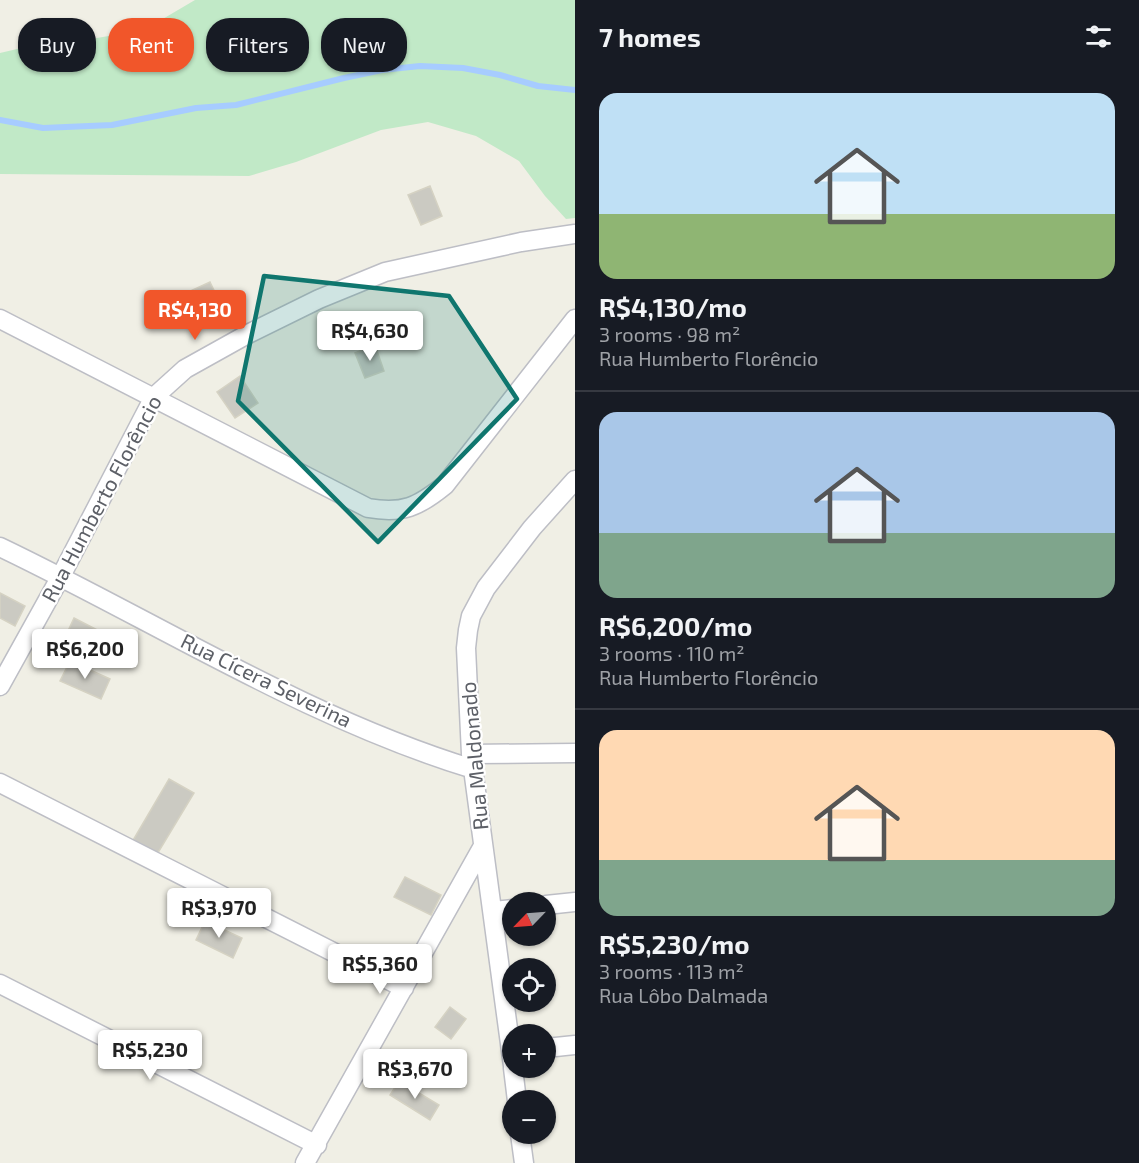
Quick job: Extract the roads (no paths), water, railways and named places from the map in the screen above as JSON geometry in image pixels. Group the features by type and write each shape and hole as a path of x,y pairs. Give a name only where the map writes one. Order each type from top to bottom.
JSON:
{"street":[{"name":"Rua Humberto Florêncio","path":"0,686 61,576 154,397 185,369 204,357 319,299 385,272 521,242 575,234"},
{"path":"0,319 368,508 385,511 410,508 421,503 445,485 575,319"},
{"name":"Rua Maldonado","path":"509,1024 472,762 466,648 471,616 486,588 532,528 575,480"},
{"name":"Rua Cícera Severina","path":"0,546 325,713 395,743 472,762 575,753"},
{"path":"0,783 404,988"},
{"path":"305,1163 483,846"},
{"path":"556,904 575,902"},
{"path":"494,911 502,910"},
{"path":"0,984 317,1145"},
{"path":"556,1047 575,1046"},
{"path":"521,1144 524,1163"}],"waterway":[{"path":"0,120 43,128 112,125 196,108 236,105 344,78 382,70 420,66 463,68 500,75 538,86 575,90"}]}
